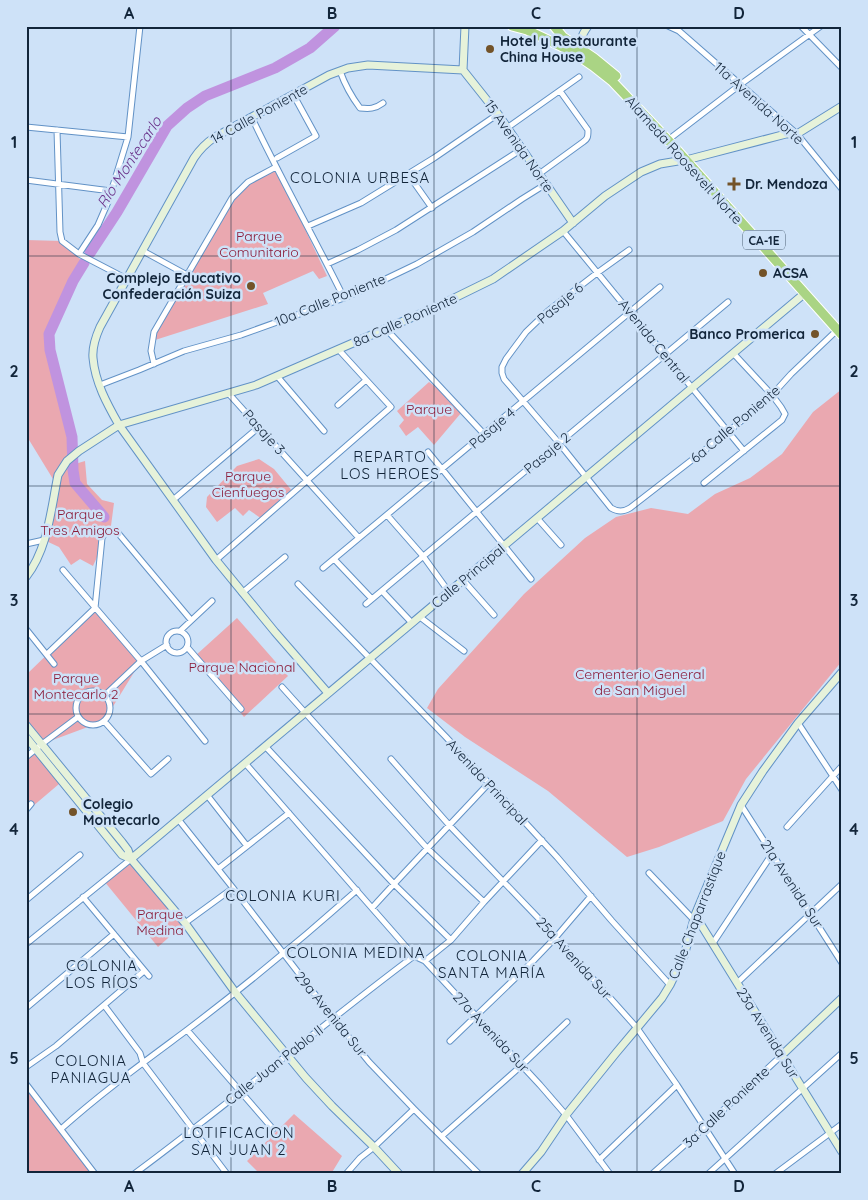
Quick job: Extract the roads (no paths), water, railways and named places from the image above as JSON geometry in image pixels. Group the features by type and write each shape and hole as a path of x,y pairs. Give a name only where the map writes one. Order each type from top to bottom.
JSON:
{"highway":[{"name":"CA-1E","path":"512,26 527,30"},
{"path":"527,30 536,29 540,26"},
{"name":"Alameda Roosevelt Norte","path":"554,26 563,36 606,67 615,76 805,293 840,329"},
{"name":"Alameda Roosevelt Norte","path":"527,30 586,60 603,73 670,139"},
{"name":"Alameda Roosevelt Norte","path":"687,160 742,216 840,329"}],"street":[{"path":"79,254 98,224 111,191 128,137 140,26"},
{"path":"463,70 465,26"},
{"path":"585,52 581,45 581,39 588,26"},
{"name":"11a Avenida Norte","path":"668,26 679,31 797,134 842,189"},
{"path":"801,26 842,68"},
{"path":"670,139 821,26"},
{"name":"14 Calle Poniente","path":"100,385 92,357 96,336 199,150 215,137 293,94 340,71 368,65 463,70"},
{"name":"15 Avenida Norte","path":"463,70 498,114 573,223"},
{"path":"340,71 345,85 360,108 371,109 382,103"},
{"path":"507,128 579,77"},
{"path":"539,174 587,139 588,130 560,91"},
{"path":"277,158 316,136 293,94"},
{"name":"8a Calle Poniente","path":"26,577 32,570 44,540 58,475 67,461 79,451 119,425 256,385 459,296 493,279 563,231 605,196 640,172 660,164 687,160 786,134 797,134 842,106"},
{"path":"308,226 361,203 498,114"},
{"path":"252,118 344,298"},
{"path":"26,127 128,137"},
{"path":"57,130 60,232 62,241 79,254 127,279"},
{"path":"327,264 396,230 522,148"},
{"path":"154,364 151,350 154,332 232,198 248,182 276,167"},
{"path":"408,174 432,208"},
{"path":"26,180 111,191"},
{"name":"10a Calle Poniente","path":"100,385 184,351 241,335 344,298 417,264 473,232 546,184"},
{"name":"Avenida Central","path":"563,231 744,451"},
{"name":"Pasaje 6","path":"524,401 504,379 502,367 506,359 526,332 548,312 628,250"},
{"path":"143,251 187,275"},
{"name":"Pasaje 4","path":"323,568 660,287"},
{"name":"Calle Principal","path":"131,859 805,293"},
{"name":"Pasaje 2","path":"366,604 728,302"},
{"path":"386,329 484,434"},
{"name":"6a Calle Poniente","path":"586,477 611,508 619,512 625,511 728,432 772,395 791,374 840,329"},
{"path":"216,560 391,407 338,349"},
{"path":"704,483 782,420 785,414 772,395 734,353"},
{"path":"277,376 324,431"},
{"path":"338,405 366,380"},
{"path":"100,385 107,404 119,425 216,560 328,693"},
{"name":"Pasaje 3","path":"229,394 359,538"},
{"path":"524,401 586,477"},
{"path":"172,500 259,427"},
{"path":"428,452 531,579"},
{"path":"388,515 423,556 450,592"},
{"path":"537,518 561,545"},
{"path":"46,654 95,608 102,538 108,531 118,533 190,620"},
{"path":"26,544 44,540"},
{"path":"242,592 285,557"},
{"path":"334,559 372,599"},
{"path":"63,570 141,661 205,741"},
{"path":"463,580 494,615"},
{"name":"Avenida Principal","path":"298,584 446,737 542,840 670,985"},
{"path":"382,590 412,623"},
{"path":"180,630 186,634 188,640 187,647 183,652 176,653 166,645 168,636 171,632 180,630 212,601"},
{"path":"420,617 464,650"},
{"path":"26,629 54,664"},
{"path":"104,696 141,661 166,645"},
{"path":"187,647 241,709"},
{"name":"Calle Chaparrastique","path":"522,1174 541,1152 566,1115 662,998 684,956 694,917 741,805 798,723 842,672"},
{"path":"282,687 427,848 484,902"},
{"path":"89,692 95,692 104,696 109,706 108,716 104,721 90,725 78,717 76,707 80,697 89,692"},
{"path":"26,758 78,717"},
{"path":"104,721 151,774 168,760"},
{"path":"798,723 842,790"},
{"path":"26,725 39,747 77,800 122,855 131,859"},
{"path":"26,738 39,747 84,794 128,850 131,859 185,923 236,992 306,1078 399,1174"},
{"path":"265,746 394,884 451,940"},
{"name":"25a Avenida Sur","path":"391,759 450,826 556,937 637,1028 735,1174"},
{"name":"27a Avenida Sur","path":"245,763 414,956 425,961 540,1085 566,1115 610,1174"},
{"path":"787,827 842,766"},
{"path":"372,908 488,783"},
{"path":"77,800 84,794"},
{"path":"207,795 247,846"},
{"path":"26,810 32,804"},
{"name":"21a Avenida Sur","path":"741,805 842,963"},
{"path":"218,869 289,813"},
{"name":"29a Avenida Sur","path":"178,820 369,1062 479,1174"},
{"path":"425,961 451,940 542,840"},
{"path":"713,944 772,854"},
{"path":"26,900 80,855"},
{"path":"26,944 131,859"},
{"path":"649,873 694,917"},
{"path":"737,983 842,884"},
{"path":"185,923 233,888"},
{"path":"61,1129 236,992 322,922 357,890"},
{"path":"450,1041 556,937 591,896"},
{"path":"83,897 149,976"},
{"name":"23a Avenida Sur","path":"694,917 713,944 842,1152"},
{"path":"26,1008 114,934"},
{"name":"Calle Juan Pablo II","path":"134,1174 414,956"},
{"path":"26,1067 56,1046 144,970"},
{"name":"3a Calle Poniente","path":"652,1174 705,1128 842,998"},
{"path":"104,1005 140,1053 143,1063 227,1174"},
{"path":"442,1136 521,1066 567,1022"},
{"path":"187,1030 274,1129"},
{"path":"708,1174 842,1054"},
{"path":"26,1084 95,1174"},
{"path":"599,1160 677,1085"},
{"path":"346,1174 360,1158 374,1148 414,1109"},
{"path":"775,1174 842,1124"}],"waterway":[{"name":"Río Montecarlo","path":"90,253 117,212 167,126 187,108 205,96 275,68 310,48 335,26"},
{"name":"Río Montecarlo","path":"84,263 73,281 49,334 50,350 72,437 75,483 104,517"}],"place":[{"name":"Hotel y Restaurante China House","path":"490,49"},
{"name":"Dr. Mendoza","path":"734,184"},
{"name":"ACSA","path":"763,273"},
{"name":"Complejo Educativo Confederación Suiza","path":"251,286"},
{"name":"Banco Promerica","path":"815,334"},
{"name":"Colegio Montecarlo","path":"73,812"}],"district":[{"name":"COLONIA URBESA","path":"360,177"},
{"name":"REPARTO LOS HEROES","path":"390,464"},
{"name":"COLONIA KURI","path":"283,895"},
{"name":"COLONIA MEDINA","path":"356,952"},
{"name":"COLONIA SANTA MARÍA","path":"492,964"},
{"name":"COLONIA LOS RÍOS","path":"102,974"},
{"name":"COLONIA PANIAGUA","path":"91,1068"},
{"name":"LOTIFICACION SAN JUAN 2","path":"239,1140"}],"park label":[{"name":"Parque Comunitario","path":"259,244"},
{"name":"Parque","path":"429,409"},
{"name":"Parque Cienfuegos","path":"248,484"},
{"name":"Parque Tres Amigos","path":"80,522"},
{"name":"Parque Nacional","path":"242,667"},
{"name":"Cementerio General de San Miguel","path":"640,682"},
{"name":"Parque Montecarlo 2","path":"76,686"},
{"name":"Parque Medina","path":"160,922"}]}
